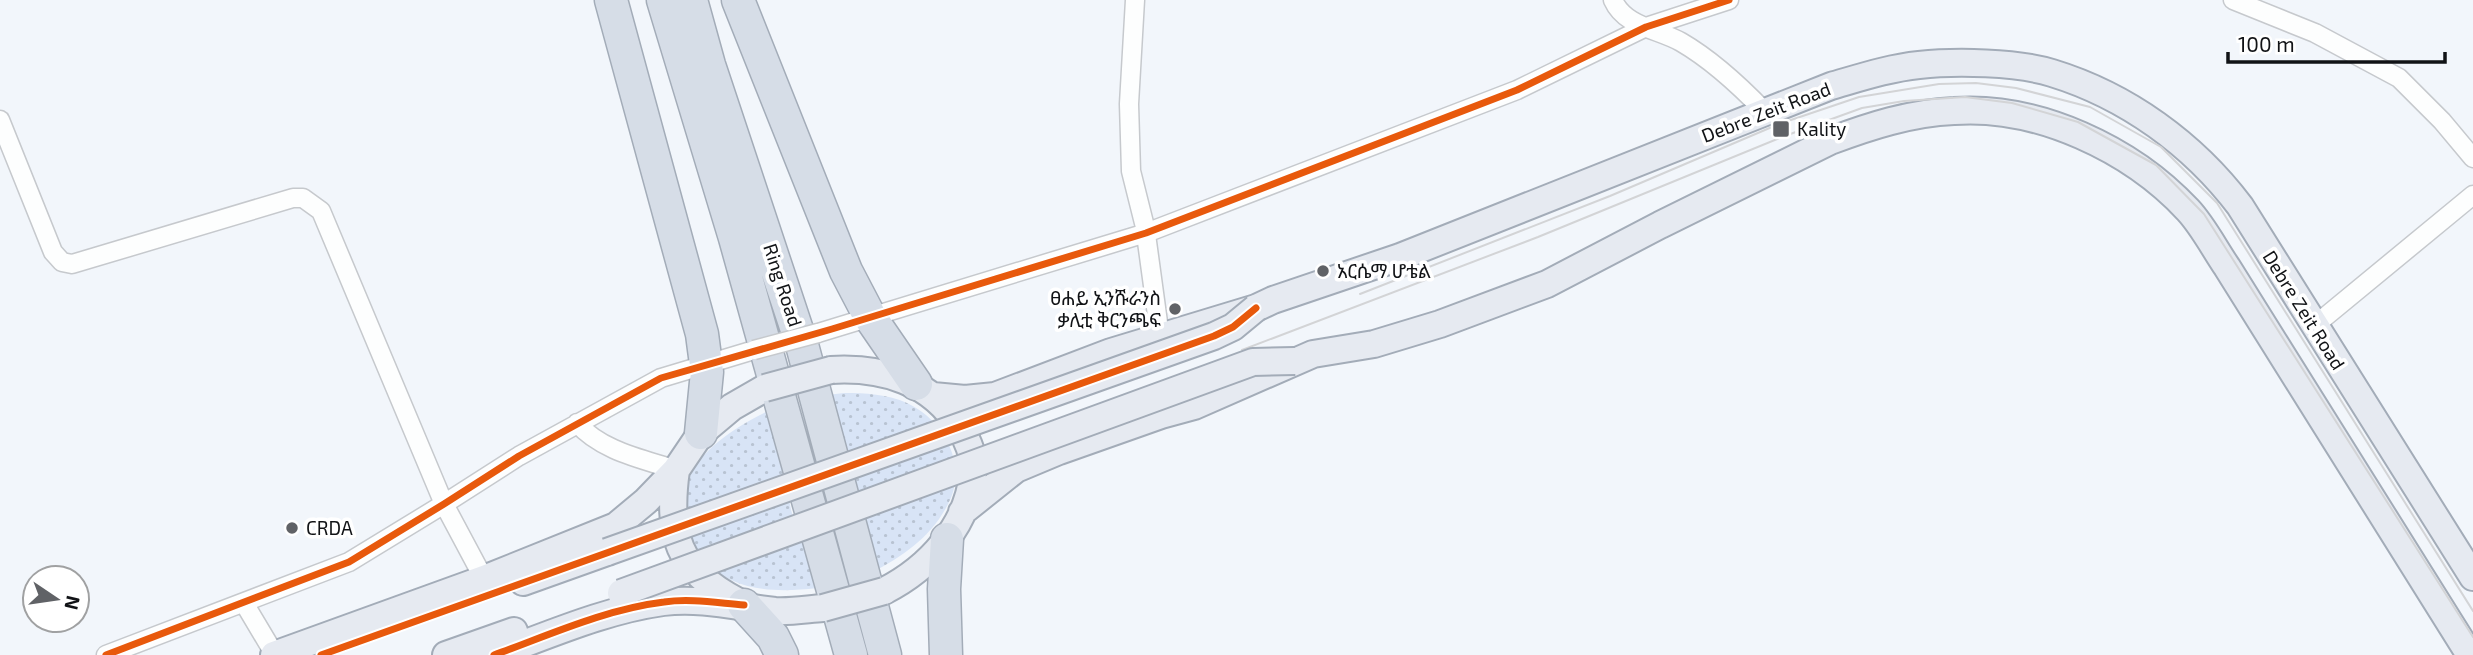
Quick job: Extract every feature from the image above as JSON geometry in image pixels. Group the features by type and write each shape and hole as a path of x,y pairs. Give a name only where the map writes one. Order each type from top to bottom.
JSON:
{"highway":[{"path":"611,0 702,334 706,364 701,433"},
{"name":"Ring Road","path":"663,0 735,238 851,655"},
{"name":"Ring Road","path":"691,0 709,65 808,364 885,655"},
{"path":"738,0 846,271 870,317 924,390"},
{"path":"946,655 944,589 955,525"},
{"path":"744,605 773,637 782,655"}],"main road":[{"name":"Debre Zeit Road","path":"1256,308 1400,257 1830,86 1880,72 1919,65 1985,63 2049,72 2093,88 2153,122 2206,165 2240,206 2473,576"},
{"path":"494,655 593,619 664,602 696,601 777,611 823,608 884,591 902,582 927,562 955,525 1016,469 1161,415 1194,407 1313,354 1374,344 1440,324 1547,284 1830,141 1899,118 1955,110 2006,113 2089,139 2121,155 2151,175 2189,211 2227,267 2470,655"},
{"path":"274,655 484,579 616,526 646,501 676,470 701,433 732,407 765,388 831,370 872,372 924,390 965,399 995,396 1111,352 1256,308"},
{"path":"321,655 1214,336 1233,327 1256,308"},
{"path":"446,655 1253,362 1295,361"},
{"path":"924,390 950,412 969,444 974,471 955,525"},
{"path":"676,470 673,519 679,548 696,573 716,590 744,605"}],"street":[{"path":"1135,0 1129,104 1130,171 1146,233 1160,337"},
{"path":"1613,0 1630,20 1679,41 1707,60 1735,81 1765,111"},
{"path":"106,655 349,562 519,456 661,378 1146,233 1339,161 1517,90 1646,27 1729,0"},
{"path":"2233,0 2315,33 2399,78 2442,121 2473,158"},
{"path":"0,120 53,251 62,261 72,264 293,198 303,198 321,211 444,504 484,579"},
{"path":"2314,326 2473,195"},
{"path":"578,423 588,436 676,470"},
{"path":"244,603 274,655"}],"shaded area":[{"path":"844,393 892,398 921,411 943,433 954,461 956,476 953,491 947,506 932,528 915,545 871,573 819,396"},
{"path":"766,412 781,456 791,510 794,519 803,528 817,588 771,590 742,584 715,571 690,544 682,497 694,468 714,445"}],"tram line":[{"path":"1360,294 1610,196 1779,124 1859,97 1939,84 1976,83 2016,88 2090,107 2161,147 2217,203 2473,611"},
{"path":"1242,350 1538,237 1782,137 1862,108 1904,101 1965,97 2012,103 2078,122 2156,165 2204,214 2473,637"}],"cycle path":[{"path":"106,655 349,562 519,456 661,378 1146,233 1517,90 1646,27 1729,0"},
{"path":"321,655 1214,336 1233,327 1256,308"},
{"path":"494,655 578,624 642,605 684,600 744,605"}],"place":[{"name":"Kality","path":"1781,129"},
{"name":"አርሴማ ሆቴል","path":"1323,271"},
{"name":"ፀሐይ ኢንሹራንስ ቃሊቲ ቅርንጫፍ","path":"1175,309"},
{"name":"CRDA","path":"292,528"}]}
